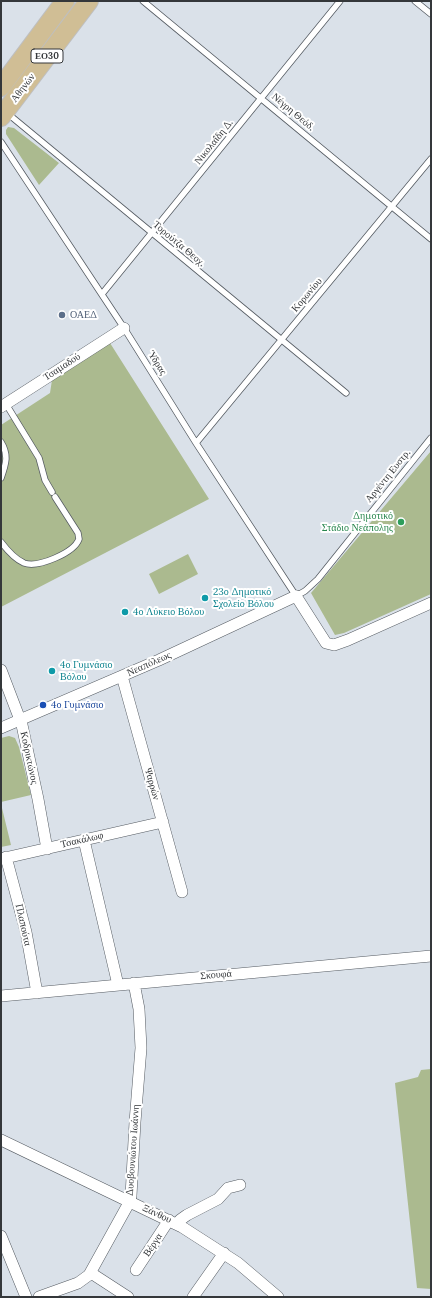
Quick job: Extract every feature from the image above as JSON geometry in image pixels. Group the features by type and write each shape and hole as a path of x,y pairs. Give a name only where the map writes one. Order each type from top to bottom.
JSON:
{"main road":[{"name":"Αθηνών","path":"1,87 65,1"},
{"name":"Αθηνών","path":"2,112 89,1"}],"street":[{"name":"Τσαμαδού","path":"3,406 124,328"},
{"path":"296,596 323,640 326,643 334,645 431,603"},
{"name":"Νεαπόλεως","path":"1,728 122,676 296,596"},
{"name":"Κοδρικτώνος","path":"1,670 20,721 38,799 47,849"},
{"name":"Ψαρρών","path":"122,676 182,892"},
{"name":"Τσακάλωφ","path":"4,858 163,822"},
{"path":"84,840 118,985"},
{"name":"Πλαπούτα","path":"4,858 26,932 37,993"},
{"name":"Σκουφά","path":"1,996 431,956"},
{"name":"Δυοβουνιώτου Ιωάννη","path":"39,1297 78,1283 91,1273 130,1201 141,1048 139,1009 134,983"},
{"name":"Ξάνθου","path":"1,1140 173,1222 224,1253 278,1297"},
{"name":"Βέργα","path":"136,1270 173,1222 209,1205 218,1199 228,1188 240,1185"},
{"path":"1,1236 26,1297"},
{"path":"193,1297 224,1253"},
{"path":"91,1273 128,1297"}],"lane":[{"name":"Νέγρη Θεόδ.","path":"143,1 431,238"},
{"name":"Νικολαΐδη Δ.","path":"102,294 340,1"},
{"path":"415,1 431,14"},
{"name":"Τορούτζα Θεοχ.","path":"2,112 346,393"},
{"name":"Ύδρας","path":"1,142 102,294 196,443 296,596"},
{"name":"Κορωνίου","path":"196,443 431,159"},
{"path":"1,542 24,562 34,564 52,559 75,546 79,539 78,533 45,480 39,458 3,406"},
{"name":"Αργέντη Ευστρ.","path":"296,596 306,591 318,579 431,438"},
{"path":"1,442 7,457 6,465 1,478"}],"green space":[{"path":"8,127 14,128 59,163 39,185 6,134"},
{"path":"110,343 209,499 1,607 1,425 50,393 52,380"},
{"name":"Δημοτικό Στάδιο Νεάπολης","path":"431,451 431,594 344,633 335,635 311,593"},
{"path":"188,554 198,574 159,594 149,574"},
{"path":"9,736 15,738 19,747 31,795 1,802 1,738"},
{"path":"1,804 11,845 1,847"},
{"path":"431,1069 431,1289 417,1288 395,1083 418,1077 421,1070"}],"place":[{"name":"ΟΑΕΔ","path":"62,315"},
{"name":"Δημοτικό Στάδιο Νεάπολης","path":"401,522"},
{"name":"23ο Δημοτικό Σχολείο Βόλου","path":"205,598"},
{"name":"4ο Λύκειο Βόλου","path":"125,612"},
{"name":"4ο Γυμνάσιο Βόλου","path":"52,671"},
{"name":"4ο Γυμνάσιο","path":"43,705"}]}
